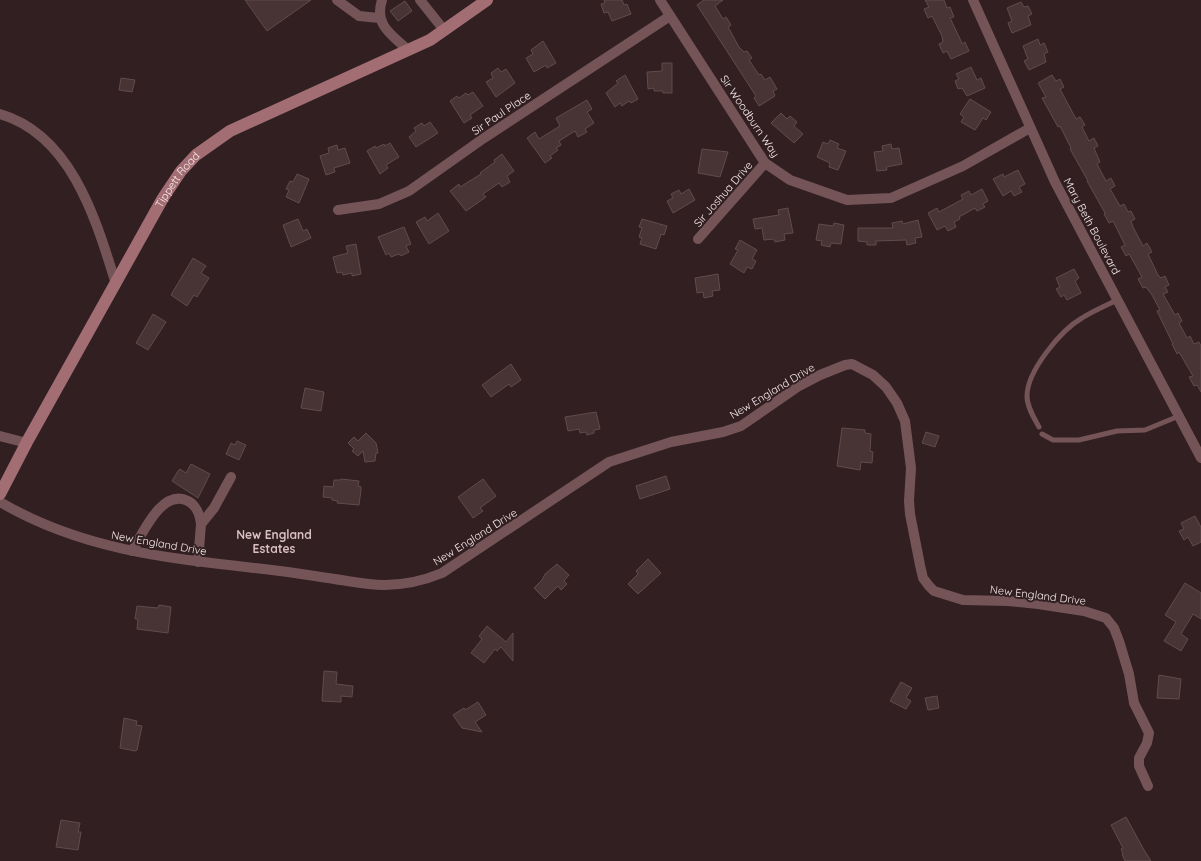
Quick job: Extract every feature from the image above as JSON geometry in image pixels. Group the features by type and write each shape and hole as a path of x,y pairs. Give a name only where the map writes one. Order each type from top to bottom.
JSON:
{"street":[{"path":"337,0 359,16 379,18"},
{"path":"382,0 378,10 379,18 390,34 408,50"},
{"path":"420,0 444,30"},
{"name":"Tippett Road","path":"0,494 163,198 181,171 196,155 230,131 254,119 430,40 487,0"},
{"name":"Sir Woodburn Way","path":"660,0 765,164 790,180 847,200 890,198 963,166 1030,128"},
{"name":"Mary Beth Boulevard","path":"972,0 1055,182 1201,458"},
{"name":"Sir Paul Place","path":"338,210 380,204 410,191 484,138 670,16"},
{"path":"0,114 29,127 54,150 67,166 97,223 116,284"},
{"name":"Sir Joshua Drive","path":"698,240 765,164"},
{"name":"New England Drive","path":"0,502 21,514 84,539 132,551 198,562 388,586 423,580 442,573 466,559 609,462 671,442 724,432 741,426 799,386 820,375 845,365 852,364 873,375 886,387 897,403 905,421 911,468 909,501 910,514 923,578 934,591 963,600 1008,601 1038,604 1084,611 1106,618 1114,628 1119,641 1129,674 1134,703 1149,733 1138,766 1148,786"},
{"path":"0,436 27,443"},
{"path":"201,524 214,508 231,477"},
{"path":"132,551 159,509 167,501 180,498 190,502 195,507 201,524 198,562"}],"lane":[{"path":"1039,427 1032,414 1027,396 1028,388 1044,357 1064,331 1081,318 1117,300"},
{"path":"1042,434 1054,440 1079,440 1117,431 1145,430 1179,416"}],"building":[{"path":"245,0 311,0 267,31"},
{"path":"604,0 622,0 624,5 627,4 631,14 612,21 608,12 604,13 601,4 605,3"},
{"path":"704,0 723,0 715,6 723,19 726,17 731,25 728,27 739,47 744,52 747,51 752,58 749,60 759,75 761,74 765,80 770,77 777,89 773,91 775,96 759,106 754,98 756,96 697,5"},
{"path":"925,0 944,0 947,8 950,7 954,17 950,18 962,44 965,42 969,51 951,59 947,51 943,53 939,44 943,42 942,36 932,16 928,18 924,9 929,7"},
{"path":"405,1 412,11 398,21 390,11"},
{"path":"1021,2 1024,7 1028,6 1032,14 1028,16 1031,25 1012,33 1008,23 1012,21 1007,8"},
{"path":"1038,39 1040,45 1044,43 1048,52 1044,54 1046,62 1029,70 1024,61 1028,59 1023,46"},
{"path":"543,41 556,63 547,68 546,65 534,72 526,58 533,54 531,50"},
{"path":"662,63 672,63 672,93 654,91 654,88 648,89 647,72 662,71"},
{"path":"971,67 977,80 981,78 985,88 967,96 962,88 958,89 955,81 959,79 956,74"},
{"path":"498,68 501,72 506,69 515,83 496,97 486,82 493,78 491,73"},
{"path":"625,75 638,99 631,103 629,101 622,106 620,103 615,107 606,93 618,83 616,81"},
{"path":"1052,75 1056,81 1060,79 1064,87 1060,89 1076,119 1080,117 1085,125 1082,127 1089,141 1094,138 1098,146 1094,148 1100,162 1097,164 1106,181 1111,178 1115,186 1110,189 1120,206 1124,204 1128,212 1131,211 1135,219 1131,221 1133,227 1143,246 1147,243 1152,252 1148,254 1158,275 1161,278 1165,276 1169,285 1165,287 1168,292 1163,294 1175,315 1178,313 1182,321 1179,323 1187,338 1190,336 1194,344 1199,342 1201,346 1201,392 1197,385 1194,386 1189,377 1193,376 1179,352 1177,354 1157,311 1160,310 1152,295 1146,287 1143,288 1138,279 1142,277 1129,254 1126,256 1121,247 1125,245 1113,221 1109,223 1070,149 1071,148 1060,126 1058,127 1042,98 1046,97 1038,83"},
{"path":"121,78 135,80 132,92 119,90"},
{"path":"473,92 483,106 470,115 472,118 464,123 450,101 457,96 459,98 466,93 468,95"},
{"path":"970,99 991,112 986,120 983,118 975,130 961,122 964,117 960,114"},
{"path":"587,100 592,109 587,112 594,123 585,129 587,132 578,137 575,131 559,141 561,145 556,148 558,150 550,156 552,158 545,163 527,138 535,132 539,139 560,126 556,118"},
{"path":"781,113 787,119 790,116 797,122 794,126 803,134 794,143 771,123"},
{"path":"430,122 438,133 416,147 409,137 416,131 414,128 422,123 424,126"},
{"path":"830,140 839,144 837,148 846,151 838,170 829,167 830,163 817,157 823,142 828,144"},
{"path":"390,143 399,157 386,165 388,168 380,174 367,151 375,146 376,148"},
{"path":"891,144 892,149 899,148 902,164 886,167 887,170 877,171 874,152 883,151 882,146"},
{"path":"337,145 338,150 345,148 350,163 334,168 335,172 326,175 320,156 329,153 328,148"},
{"path":"702,149 728,152 720,177 698,173"},
{"path":"502,154 514,171 507,176 510,182 502,187 499,183 483,194 486,197 466,211 450,191 459,184 460,187 481,174 480,173 495,162 494,160"},
{"path":"1018,170 1025,184 1019,187 1022,192 1014,196 1011,191 1003,196 993,179 1003,174 1004,177"},
{"path":"297,174 309,179 299,203 286,197 289,190 286,189 290,181 293,182"},
{"path":"689,189 695,200 673,213 667,201 673,198 671,194 679,190 681,194"},
{"path":"982,189 988,201 983,204 985,207 977,211 975,208 959,217 960,219 954,222 956,227 948,231 945,226 937,230 928,213 937,208 939,212 963,199 961,195 969,191 971,195"},
{"path":"788,208 793,233 784,234 785,240 775,242 774,239 764,240 762,228 755,229 753,219 779,215 778,210"},
{"path":"438,213 449,231 429,244 416,222 425,217 427,221"},
{"path":"298,219 303,231 307,229 311,238 291,247 283,225"},
{"path":"642,219 667,226 664,235 661,234 656,249 640,244 642,238 639,237 642,228 639,227"},
{"path":"918,220 922,237 915,238 916,243 907,245 906,240 876,241 876,245 867,245 867,242 858,241 858,228 893,228 892,223 902,221 903,224"},
{"path":"834,223 844,225 841,244 831,243 830,247 821,245 822,241 816,240 819,224 833,226"},
{"path":"404,227 411,244 406,246 409,252 401,256 399,254 391,257 389,253 386,255 378,237"},
{"path":"740,240 757,250 752,259 756,261 752,269 747,267 744,273 730,264 738,250 735,249"},
{"path":"356,244 361,274 352,276 352,273 343,275 342,272 337,273 333,257 348,253 346,246"},
{"path":"193,258 206,266 201,273 209,278 197,297 194,295 187,306 171,295"},
{"path":"1074,269 1079,278 1075,281 1081,293 1067,300 1064,295 1061,297 1056,289 1060,287 1056,278"},
{"path":"718,274 720,290 712,291 713,296 704,298 703,292 697,293 695,278"},
{"path":"153,314 166,322 148,350 136,343"},
{"path":"511,364 521,380 511,387 509,384 491,397 482,385"},
{"path":"305,388 324,392 321,411 301,408"},
{"path":"596,412 600,429 594,430 594,433 587,435 586,432 580,433 579,429 568,431 565,417"},
{"path":"842,428 865,430 865,433 871,434 870,451 873,452 872,463 861,462 860,470 837,466"},
{"path":"926,432 939,436 935,447 922,443"},
{"path":"366,433 376,443 378,453 376,453 375,461 365,462 363,451 358,456 352,451 354,449 348,443 354,437 358,441"},
{"path":"237,441 246,445 239,460 226,454 231,443 235,445"},
{"path":"191,464 210,474 198,498 172,481 180,469 186,473"},
{"path":"666,476 670,489 640,499 636,486"},
{"path":"341,479 359,481 358,486 361,487 361,490 359,505 337,503 338,501 332,500 332,498 323,497 324,486 333,487 334,480"},
{"path":"483,479 496,496 480,508 483,511 473,518 458,497"},
{"path":"1195,516 1201,527 1201,542 1193,546 1188,537 1184,540 1179,531 1184,529 1181,523"},
{"path":"648,559 661,573 638,594 628,584 638,574 636,571"},
{"path":"557,564 569,575 564,581 567,584 561,590 558,586 545,599 534,588 542,580 545,574"},
{"path":"1185,583 1201,593 1201,619 1193,614 1181,634 1188,639 1181,651 1164,641 1176,622 1165,615"},
{"path":"159,605 171,607 168,633 137,629 138,619 135,619 137,606 158,608"},
{"path":"487,626 506,642 513,633 513,661 501,647 497,651 495,649 484,663 471,653 482,639 479,636"},
{"path":"324,671 337,672 336,684 353,686 352,697 341,696 341,702 322,701"},
{"path":"1159,675 1181,679 1179,699 1157,698"},
{"path":"901,682 912,688 906,698 911,701 906,709 890,701"},
{"path":"937,696 939,708 928,710 925,698"},
{"path":"478,702 486,715 475,722 482,732 462,728 453,715"},
{"path":"124,718 137,721 136,725 142,726 137,750 135,751 120,748"},
{"path":"1126,817 1151,861 1125,861 1121,849 1123,848 1111,825"},
{"path":"61,820 80,823 78,832 81,832 78,850 56,847"}],"district":[{"name":"New England Estates","path":"274,542"}]}
